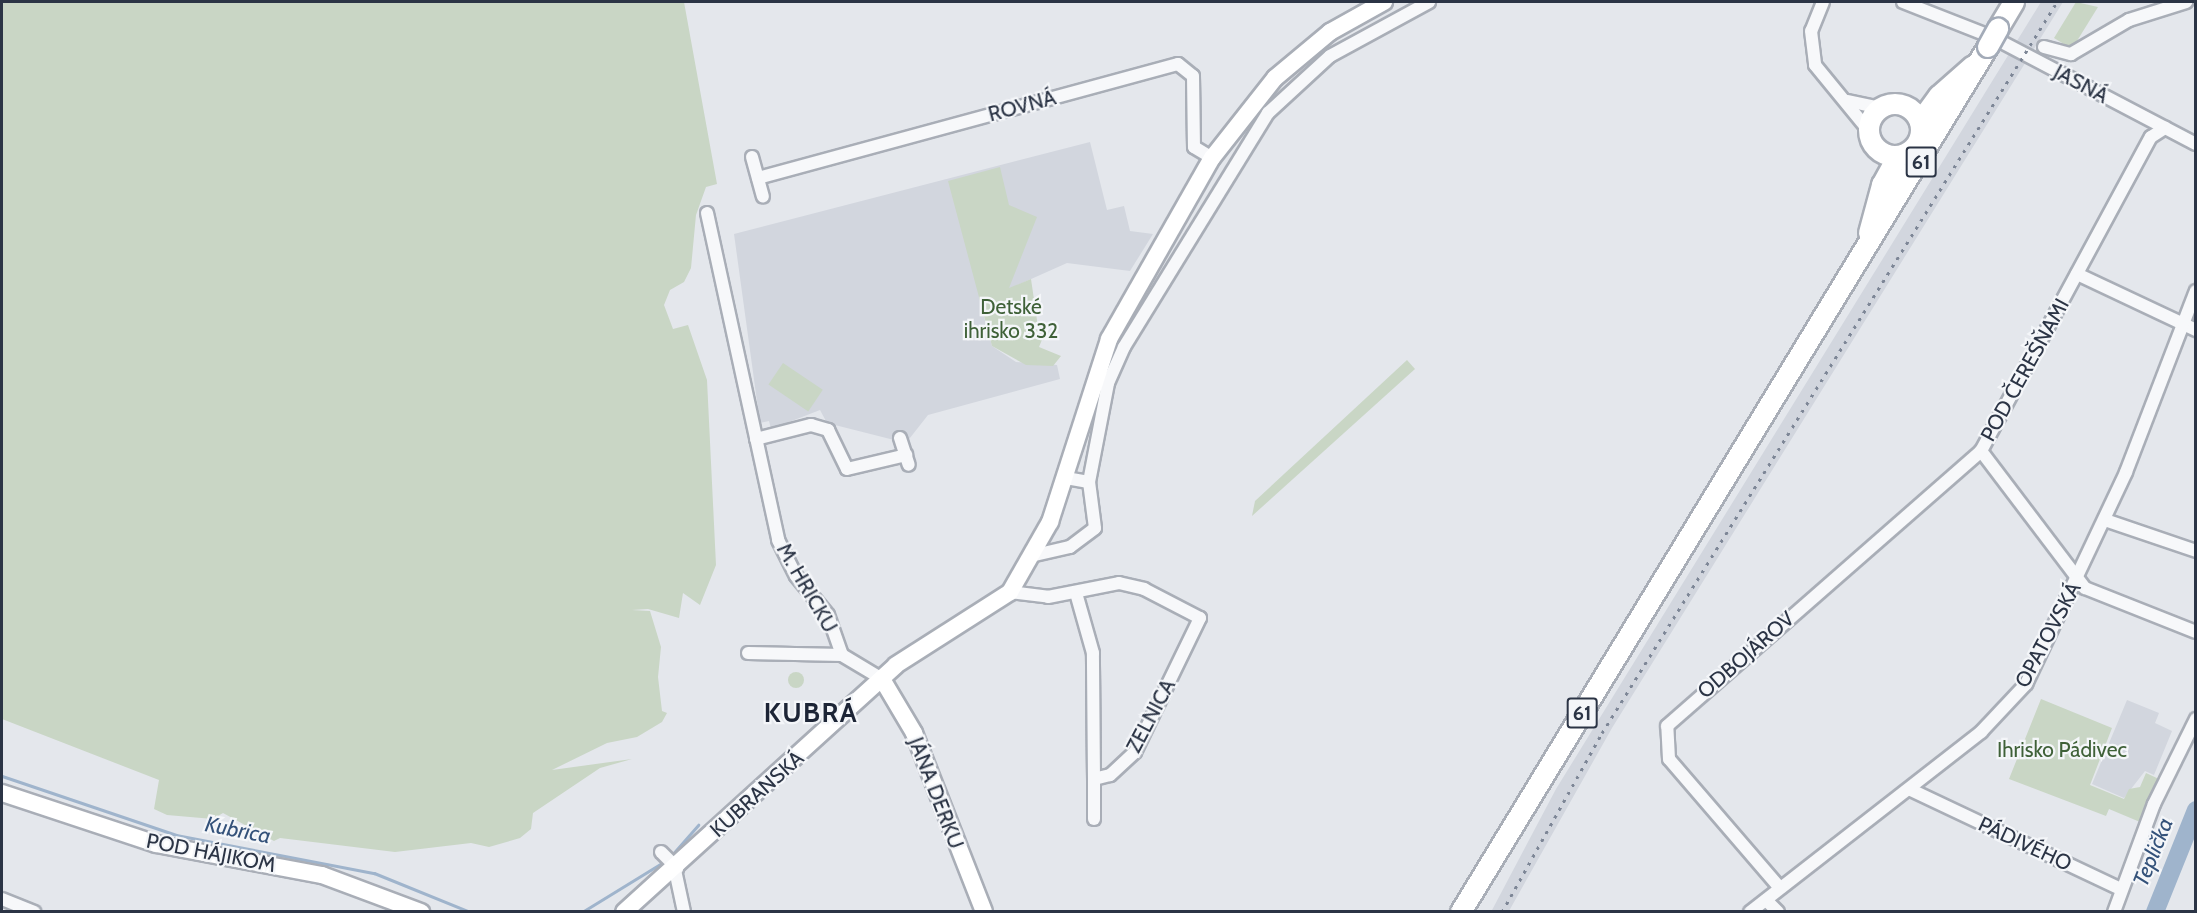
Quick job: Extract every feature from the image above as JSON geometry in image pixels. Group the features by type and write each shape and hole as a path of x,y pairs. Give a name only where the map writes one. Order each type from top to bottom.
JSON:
{"main road":[{"name":"61","path":"1461,912 2014,2"},
{"name":"61","path":"1857,261 1882,185 1898,156 1917,144 1920,122 1939,96 1983,53"},
{"name":"61","path":"1881,108 1908,107 1939,96"},
{"name":"61","path":"1908,107 1920,122"},
{"path":"1869,130 1881,108"},
{"name":"61","path":"1869,130 1879,151 1882,185"},
{"name":"61","path":"1879,151 1898,156"}],"street":[{"name":"KUBRANSKÁ","path":"670,861 882,679 1010,592 1035,555 1066,478 1080,422 1109,339 1153,256 1212,158 1253,101 1318,41 1383,2"},
{"path":"1035,555 1070,547 1092,533 1096,523 1089,482 1097,427 1124,347 1218,190 1268,113 1330,56 1403,6 1429,2"},
{"path":"1823,2 1811,31 1815,65 1831,89 1848,101 1869,130"},
{"name":"JASNÁ","path":"1904,2 1966,26 2196,144"},
{"path":"2044,46 2071,54 2129,20 2186,2"},
{"path":"1318,41 1330,56"},
{"name":"ROVNÁ","path":"758,178 1178,64 1193,76 1194,147 1212,158"},
{"path":"1253,101 1268,113"},
{"path":"1848,101 1881,108"},
{"name":"POD ČEREŠŇAMI","path":"2165,128 2151,137 1981,451 2079,577 2085,588 2196,632"},
{"path":"752,157 763,197"},
{"path":"1200,179 1218,190"},
{"name":"M. HRICKU","path":"707,213 778,540 795,576 828,615 842,655 882,679"},
{"path":"1153,256 1172,266"},
{"name":"POD ČEREŠŇAMI","path":"2077,274 2182,326 2196,330"},
{"name":"OPATOVSKÁ","path":"1750,912 1981,732 2026,684 2105,520 2196,291"},
{"path":"1109,339 1124,347"},
{"path":"1080,422 1097,427"},
{"path":"756,439 811,425 828,430 847,469 907,460 900,438"},
{"name":"ODBOJÁROV","path":"1780,888 1669,759 1667,726 1981,451"},
{"path":"1066,478 1089,482"},
{"path":"2105,520 2196,551"},
{"name":"ZELNICA","path":"1010,592 1030,598 1076,593 1119,583 1144,589 1200,618 1136,752 1110,775 1094,779 1093,653 1076,593"},
{"path":"748,653 842,655"},
{"name":"JÁNA DERKU","path":"882,679 914,733 984,912"},
{"path":"2114,912 2121,889 2196,718"},
{"path":"1094,779 1094,819"},
{"name":"PÁDIVÉHO","path":"1909,789 2121,889"},
{"name":"POD HÁJIKOM","path":"2,793 156,844 322,875 421,912"},
{"path":"624,912 670,861"},
{"path":"670,861 684,912"},
{"path":"2,899 35,912"},
{"path":"1766,900 1778,912"}],"shaded area":[{"path":"2041,2 2063,2 1612,728 1509,911 1491,912 1556,789"},
{"path":"1090,142 1107,210 1124,206 1130,231 1153,234 1130,271 1067,263 980,302 992,346 1016,362 1057,365 1060,379 928,415 906,443 827,423 820,410 771,429 769,421 760,423 734,234"},
{"path":"2127,700 2159,713 2155,723 2172,731 2154,775 2145,771 2124,798 2092,784"}],"green space":[{"path":"2,2 684,2 717,184 706,187 696,215 691,268 684,282 670,290 664,305 673,329 688,325 707,380 716,565 700,605 683,593 679,618 648,609 632,610 650,611 661,647 658,677 662,711 667,713 662,722 637,737 607,743 552,770 632,759 600,768 533,813 531,829 520,838 489,847 471,843 395,852 280,838 274,841 223,813 213,819 167,815 154,809 159,780 2,719"},
{"path":"2076,2 2098,7 2072,49 2054,38"},
{"name":"Detské ihrisko 332","path":"1000,167 1009,205 1037,217 1009,288 1031,279 1038,327 1046,330 1039,347 1061,356 1053,366 1026,365 992,346 948,181"},
{"path":"1407,360 1415,369 1252,516 1255,501"},
{"path":"783,363 823,390 808,411 768,385"},
{"path":"793,672 799,672 804,680 802,686 793,688 788,683 788,677"},
{"name":"Ihrisko Pádivec","path":"2041,699 2112,728 2090,785 2124,799 2129,789 2140,787 2146,773 2159,779 2140,822 2109,809 2106,816 2009,779"}],"waterway":[{"name":"Kubrica","path":"2,776 176,835 374,873 470,912"},
{"name":"Teplička","path":"2155,912 2196,810"},
{"name":"Kubrica","path":"670,857 698,825"},
{"name":"Kubrica","path":"582,912 665,861"}],"railway":[{"path":"1502,912 1602,733 2057,2"}],"district":[{"name":"KUBRÁ","path":"811,713"}]}
